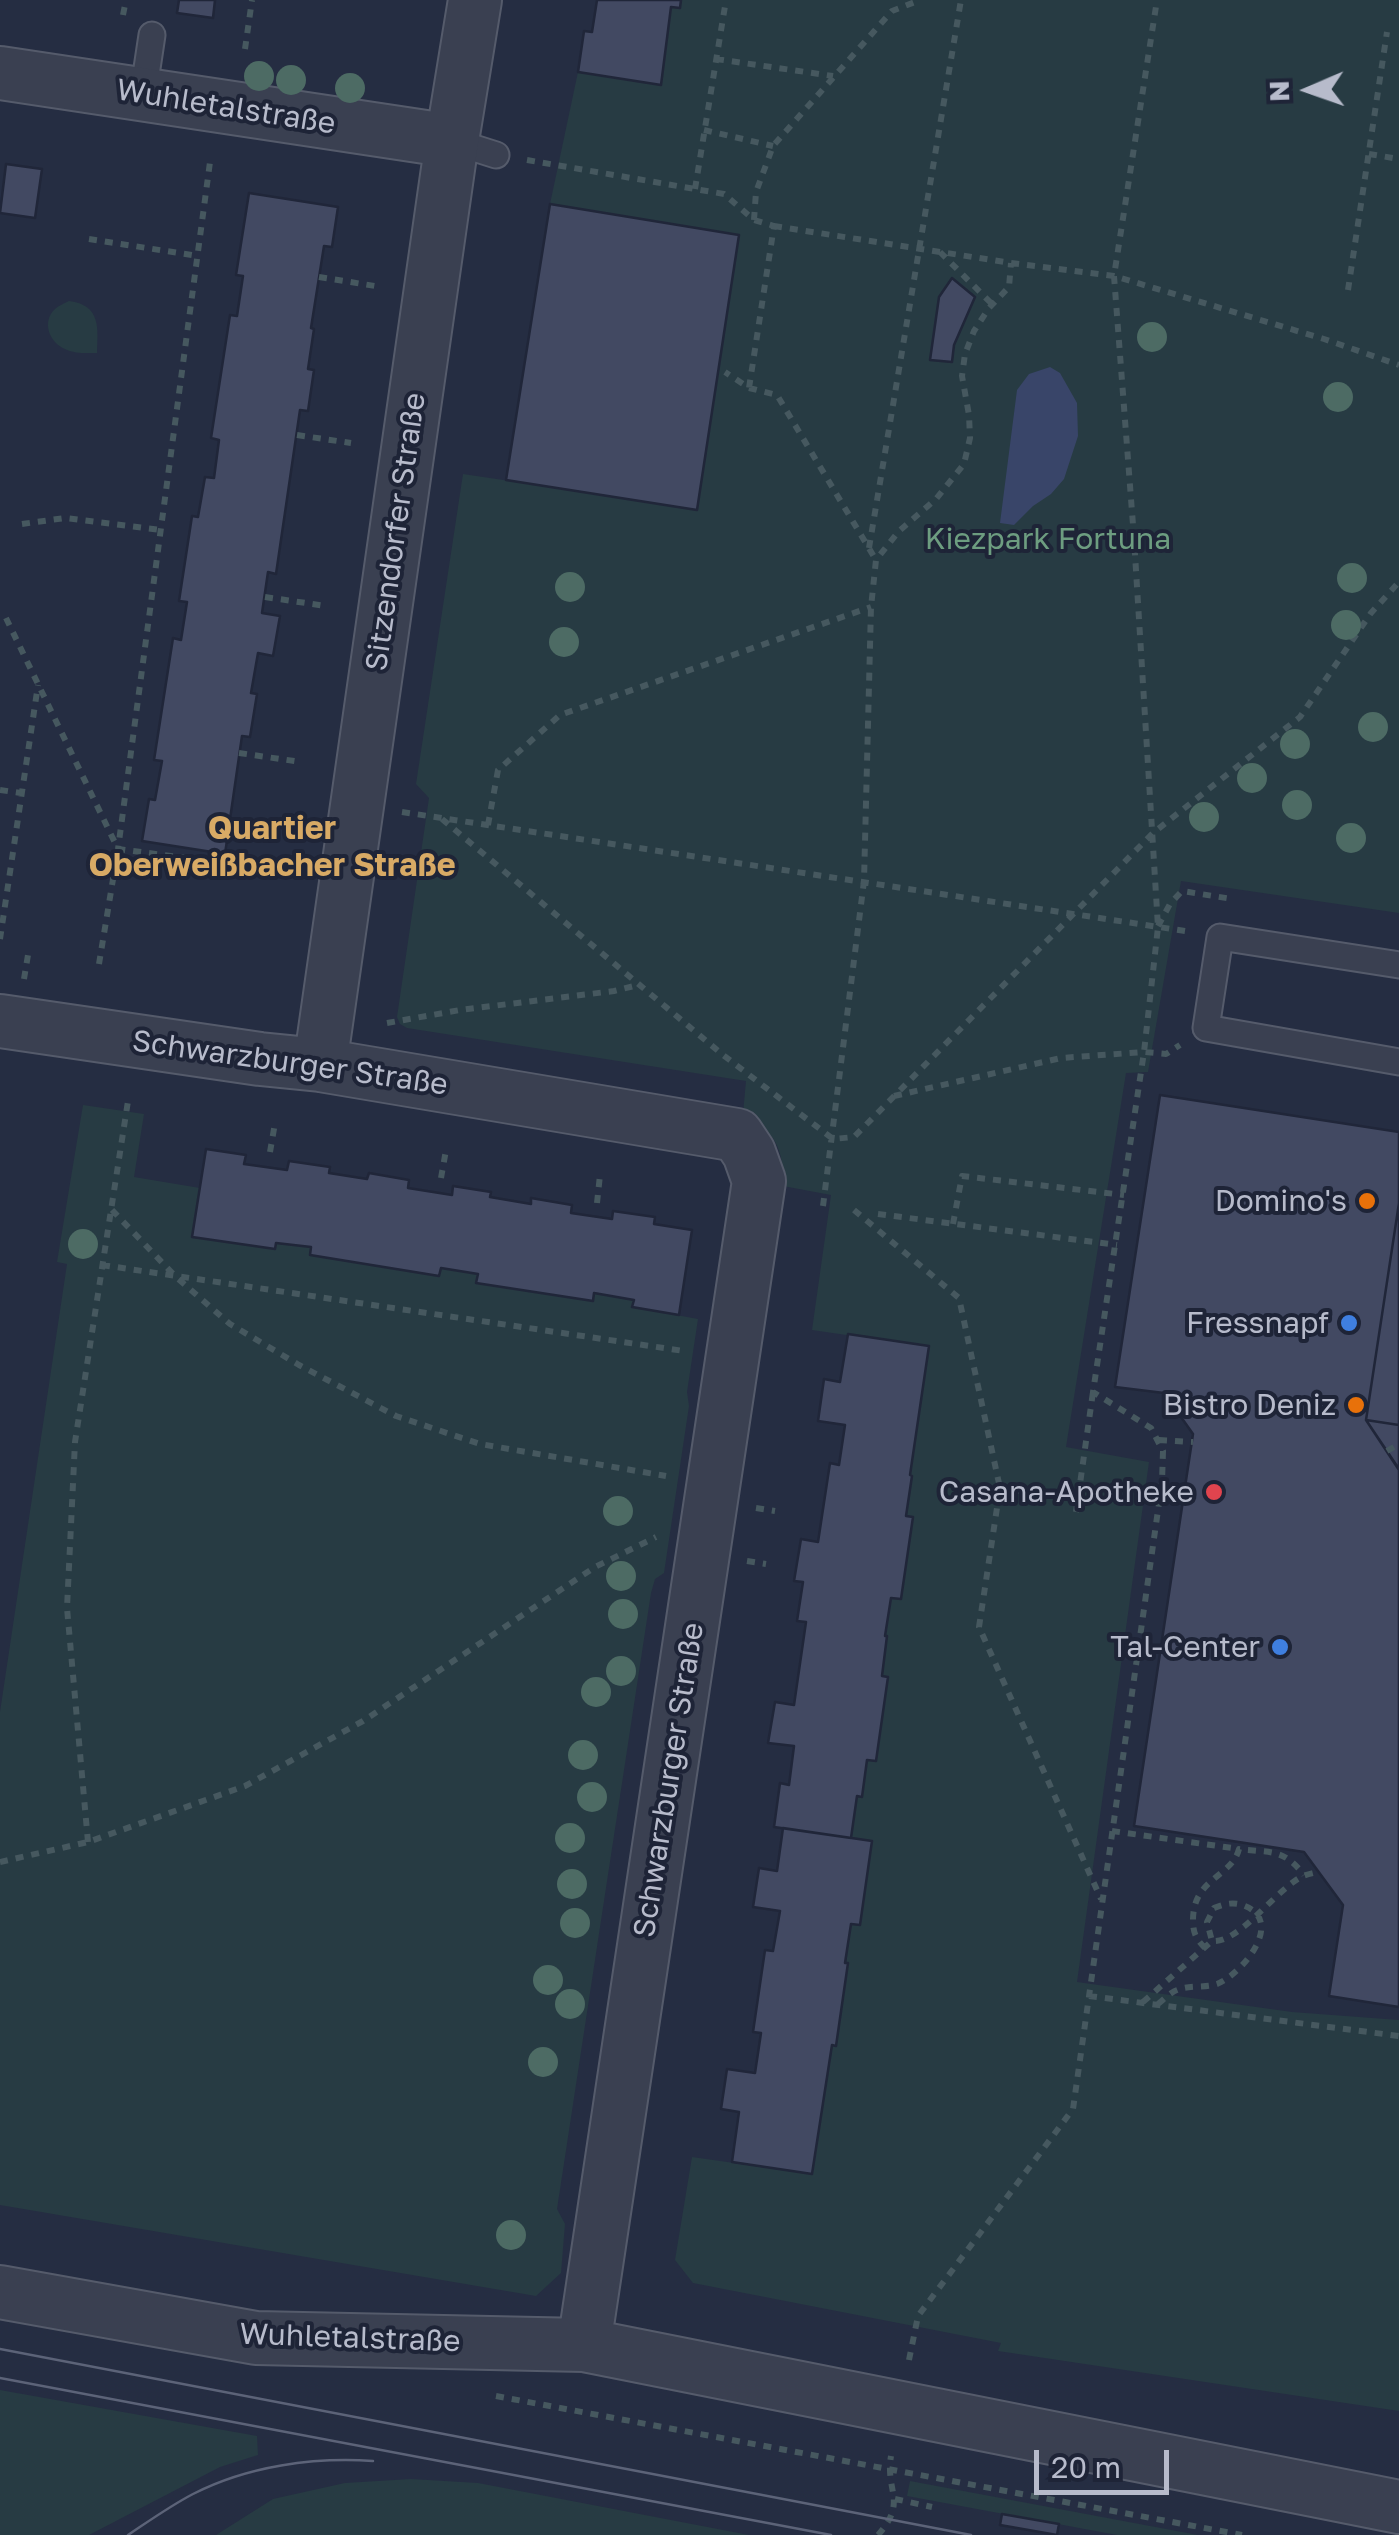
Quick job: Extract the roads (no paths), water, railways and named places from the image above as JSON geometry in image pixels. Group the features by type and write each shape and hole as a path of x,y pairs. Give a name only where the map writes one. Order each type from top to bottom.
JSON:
{"street":[{"name":"Sitzendorfer Straße","path":"320,1065 356,803 474,148 474,0"},
{"name":"Wuhletalstraße","path":"0,72 474,148"},
{"name":"Schwarzburger Straße","path":"0,1022 320,1065 736,1135 749,1153 758,1181 584,2345"},
{"name":"Wuhletalstraße","path":"0,2292 256,2338 584,2345"},
{"path":"584,2345 1399,2507"}],"lane":[{"path":"143,94 152,35"},
{"path":"1399,964 1220,937 1206,1028 1399,1062"}],"water":[{"path":"1050,367 1060,373 1077,403 1078,436 1064,479 1051,494 1014,525 1000,523 1017,390 1029,374"}],"tram line":[{"path":"0,2349 971,2535"},
{"path":"0,2378 831,2535"},
{"path":"128,2535 193,2494 236,2476 304,2462 373,2461"}],"place":[{"name":"Domino's","path":"1367,1201"},
{"name":"Fressnapf","path":"1349,1323"},
{"name":"Bistro Deniz","path":"1356,1405"},
{"name":"Casana-Apotheke","path":"1214,1492"},
{"name":"Tal-Center","path":"1280,1647"}],"district":[{"name":"Quartier Oberweißbacher Straße","path":"272,848"}],"park label":[{"name":"Kiezpark Fortuna","path":"1048,539"}]}
